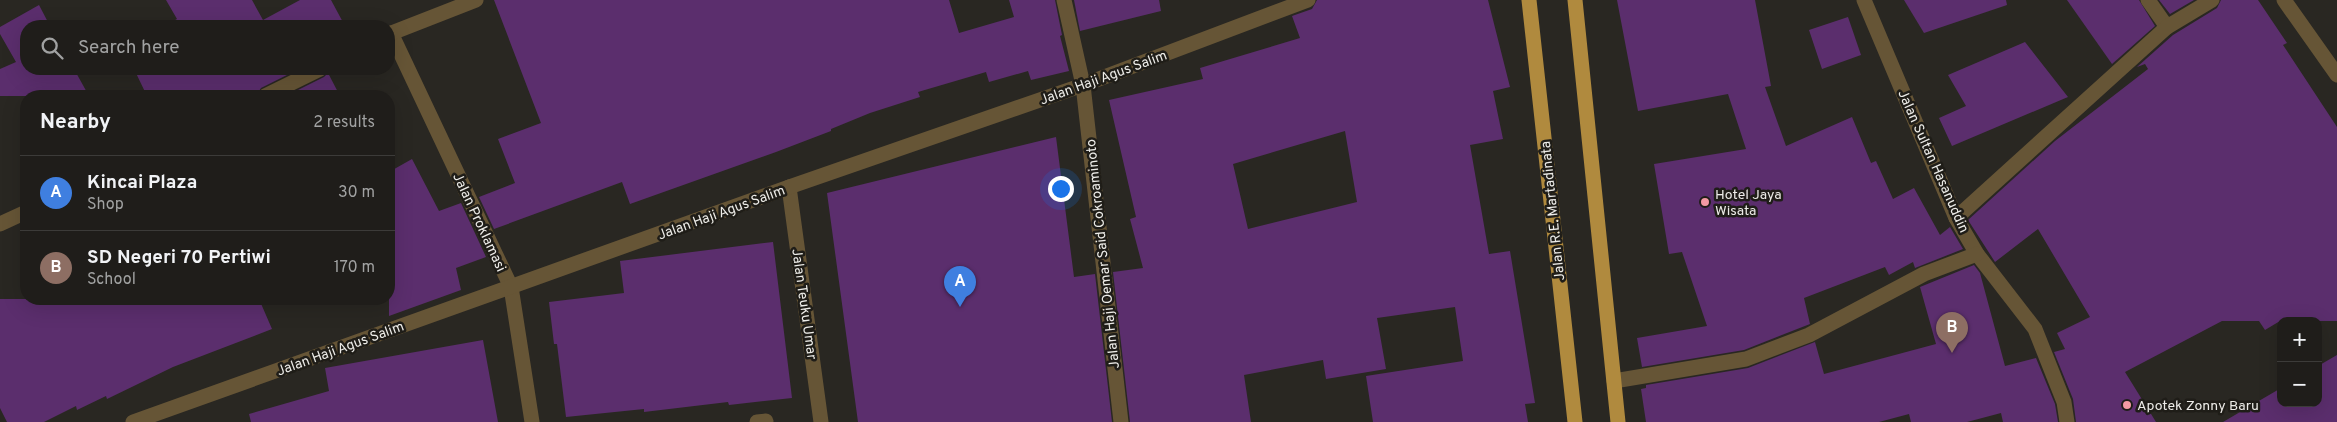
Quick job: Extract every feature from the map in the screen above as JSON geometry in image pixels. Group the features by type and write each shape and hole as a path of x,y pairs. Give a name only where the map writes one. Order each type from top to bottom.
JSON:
{"highway":[{"name":"Jalan R.E. Martadinata","path":"1529,0 1575,422"},
{"path":"1575,0 1618,422"}],"street":[{"path":"395,32 476,0"},
{"name":"Jalan Haji Oemar Said Cokroaminoto","path":"1064,0 1083,85 1121,422"},
{"name":"Jalan Haji Agus Salim","path":"133,422 789,187 1083,85 1308,0"},
{"name":"Jalan Sultan Hasanuddin","path":"1864,0 1956,218 1977,254 2035,329 2064,402 2067,422"},
{"path":"2148,0 2167,27"},
{"path":"1956,218 2167,27 2212,0"},
{"path":"2284,0 2337,75"},
{"name":"Jalan Proklamasi","path":"395,45 510,288 532,422"},
{"path":"277,90 308,75"},
{"name":"Jalan Teuku Umar","path":"789,187 822,422"},
{"path":"0,224 20,215"},
{"path":"1614,381 1746,359 1809,335 1924,274 1977,254"}],"building":[{"path":"166,0 252,0 263,20 175,20 177,19"},
{"path":"300,0 331,0 342,20 263,20"},
{"path":"494,0 949,0 959,33 1014,17 1009,0 1055,0 1062,35 1060,36 1069,71 1031,80 1028,71 989,82 986,72 918,92 920,97 870,113 831,129 831,131 776,152 630,204 622,182 494,229 479,197 515,183 498,139 541,123"},
{"path":"1074,0 1159,0 1161,11 1080,31"},
{"path":"1317,0 1488,0 1510,87 1493,91 1503,139 1470,145 1489,254 1510,251 1535,403 1525,404 1528,422 1373,422 1366,376 1463,361 1455,307 1377,318 1386,369 1326,379 1323,360 1244,375 1251,422 1130,422 1113,272 1143,268 1130,219 1136,217 1109,100 1203,79 1200,68 1300,38 1292,16 1312,9","holes":["1345,131 1357,202 1248,229 1233,164"]},
{"path":"1617,0 1755,0 1771,86 1765,87 1786,146 1852,117 1871,163 1876,161 1893,199 1914,188 1940,235 1950,227 1963,249 1915,268 1913,262 1889,275 1885,267 1804,298 1810,324 1744,350 1642,367 1637,338 1707,326 1682,252 1669,254 1654,164 1746,149 1728,94 1638,111"},
{"path":"1904,0 2006,0 2007,5 1924,33"},
{"path":"2067,0 2139,0 2155,26 2112,64"},
{"path":"2159,0 2194,0 2170,14"},
{"path":"2221,0 2258,0 2287,43 2283,45 2337,127 2337,321 2322,321 2322,317 2277,317 2277,323 2265,330 2259,321 2222,321 2125,372 2156,422 2076,422 2073,399 2054,352 2065,349 2057,333 2090,317 2038,229 1995,262 1968,220 2055,141 2148,69 2145,64 2137,67 2173,35 2217,8"},
{"path":"39,5 47,20 20,20 20,75 77,75 86,90 20,90 20,96 0,96 0,69 16,62 0,34 0,27"},
{"path":"1848,17 1861,55 1822,69 1809,30"},
{"path":"2025,42 2068,97 1952,146 1939,118 1966,106 1948,75"},
{"path":"137,75 287,75 260,90 144,90"},
{"path":"329,75 337,90 298,90"},
{"path":"1056,137 1074,277 1095,274 1112,422 858,422 827,193"},
{"path":"412,159 439,211 461,203 486,257 456,268 461,290 389,316 389,305 395,305 395,169"},
{"path":"773,242 792,398 729,405 728,402 644,412 644,409 566,417 557,344 554,344 549,302 624,293 620,261"},
{"path":"1974,265 1980,273 2005,366 2036,358 2055,404 2058,422 2003,422 2001,413 1967,422 1911,422 1909,414 1879,422 1646,422 1641,389 1646,388 1646,385 1748,368 1815,342 1824,374 1936,344 1920,287"},
{"path":"0,299 20,299 20,305 262,305 272,329 173,367 107,399 106,396 77,410 76,406 44,422 7,422 0,408"},
{"path":"483,340 498,422 251,422 249,414 329,391 325,368"},
{"path":"2337,355 2337,422 2223,422 2277,390 2277,407 2322,407 2322,364"}],"place":[{"name":"Hotel Jaya Wisata","path":"1705,202"},
{"name":"Kincai Plaza","path":"960,307"},
{"name":"SD Negeri 70 Pertiwi","path":"1952,353"},
{"name":"Apotek Zonny Baru","path":"2127,405"}]}
